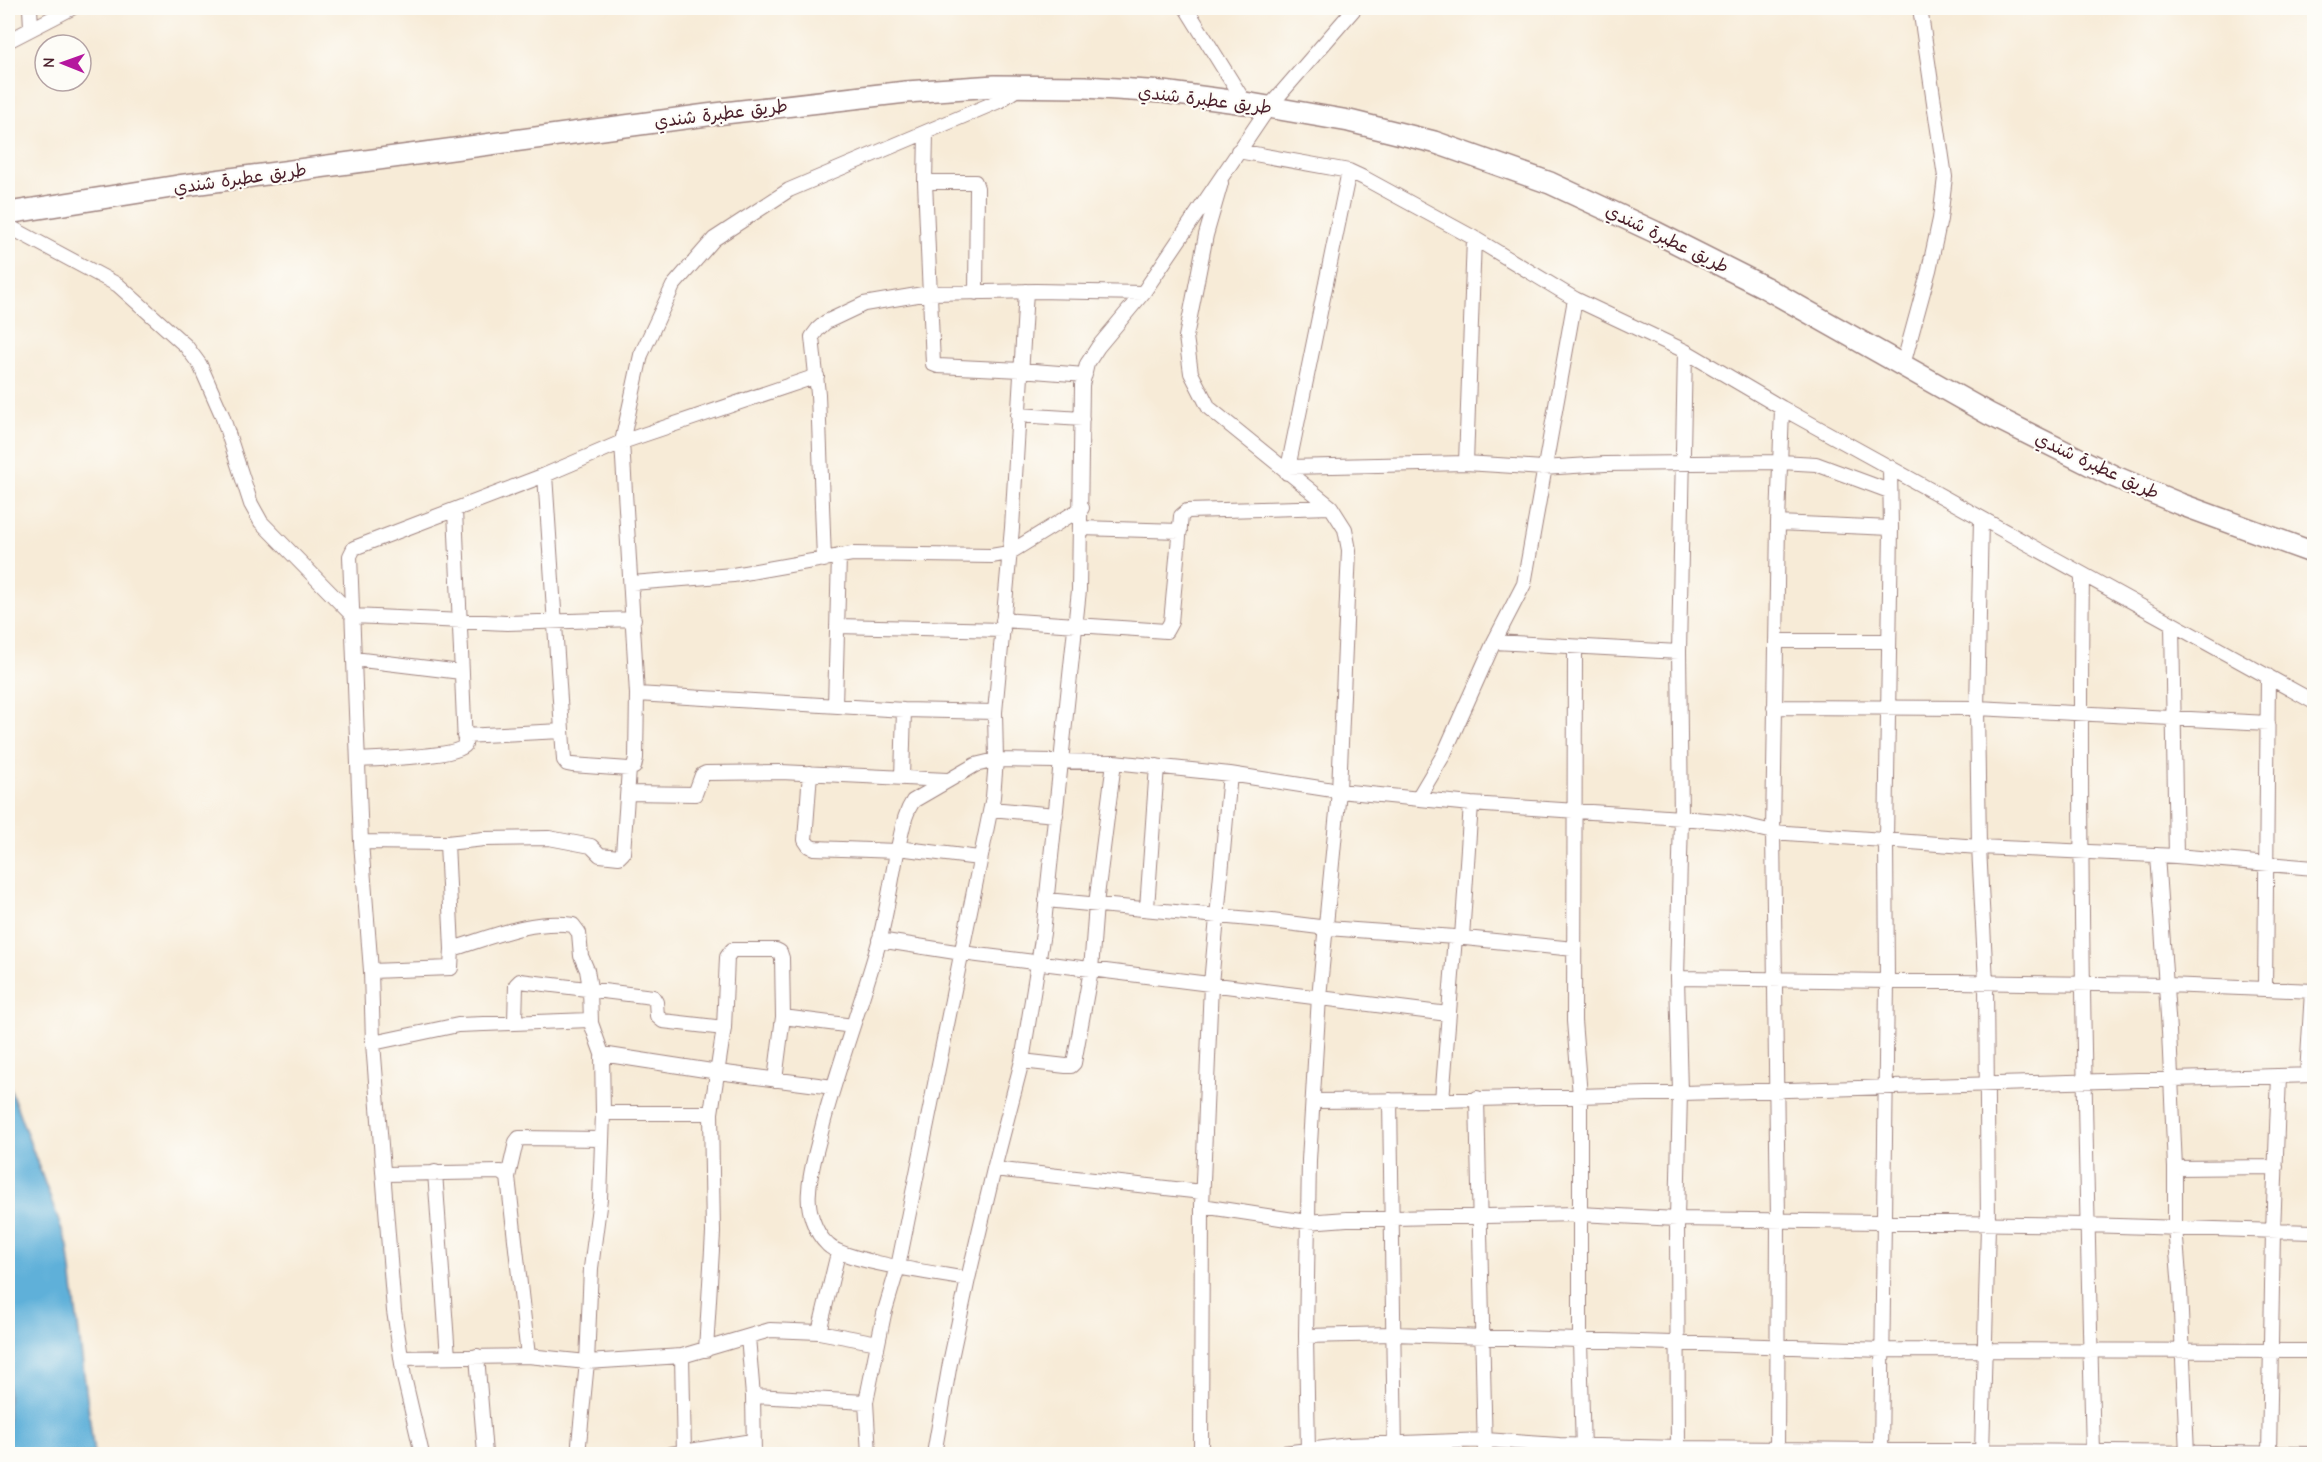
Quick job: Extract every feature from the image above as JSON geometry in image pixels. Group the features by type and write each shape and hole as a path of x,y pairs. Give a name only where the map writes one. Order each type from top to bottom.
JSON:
{"highway":[{"name":"طريق عطبرة شندي","path":"8,213 178,186 785,105 906,92 995,86 1085,87 1163,92 1245,103 1349,122 1434,142 1550,183 1655,232 1764,287 1989,414 2113,476 2180,504 2314,553"}],"street":[{"path":"30,8 31,27"},
{"path":"8,41 31,27 72,8"},
{"path":"1186,8 1245,103"},
{"path":"934,1455 968,1279 993,1168 1022,1061 1038,963 1076,626 1082,508 1082,385 1087,364 1098,347 1143,293 1269,107 1355,8"},
{"path":"1903,365 1929,270 1940,219 1945,177 1920,8"},
{"path":"545,475 564,760 567,764 629,769 634,767 636,758 637,694 622,442 641,355 674,286 714,239 789,190 999,101 1020,87"},
{"path":"926,132 925,182 933,364 1085,375"},
{"path":"1238,151 1349,171 1474,238 1575,298 1685,351 1782,408 2314,702"},
{"path":"1225,170 1206,235 1186,337 1191,373 1209,408 1331,507 1345,529 1349,550 1339,791 1319,997 1312,1101 1307,1222 1308,1453"},
{"path":"1288,470 1349,171"},
{"path":"925,182 975,182 977,188 976,292"},
{"path":"8,226 118,285 186,346 200,365 222,415 251,504 261,522 353,616 460,622 555,623 634,619"},
{"path":"1466,464 1474,238"},
{"path":"824,560 817,376 812,337 826,322 864,304 929,293 1026,291 1143,293"},
{"path":"869,1455 866,1402 878,1343 898,1267 962,954 979,858 991,809 996,760 995,712 1009,553 1026,291"},
{"path":"1418,798 1444,754 1494,642 1524,584 1575,298"},
{"path":"1678,1451 1677,1219 1680,1092 1677,978 1681,818 1679,652 1685,351"},
{"path":"422,1455 401,1358 394,1311 373,1043 371,971 361,842 350,556 354,548 545,475 622,442 817,376"},
{"path":"1777,1452 1778,1220 1773,832 1782,408"},
{"path":"1018,415 1082,419"},
{"path":"1288,470 1466,464 1544,468 1605,464 1781,462 1816,464 1889,491"},
{"path":"1881,1453 1890,468"},
{"path":"837,626 1076,626 1166,631 1171,622 1179,531 1182,516 1187,511 1331,507"},
{"path":"632,583 732,575 861,554 978,557 1009,553 1082,508"},
{"path":"358,760 411,757 459,750 465,745 455,510"},
{"path":"1981,518 1977,708 1978,847 1986,983 1988,1225 1982,1453"},
{"path":"1778,522 1891,528"},
{"path":"1081,528 1179,531"},
{"path":"835,706 838,556"},
{"path":"2082,573 2081,853 2086,1225 2093,1454"},
{"path":"2172,624 2176,856"},
{"path":"1777,641 1888,640"},
{"path":"1494,642 1679,652"},
{"path":"1575,648 1574,1021 1580,1095 1580,1341 1583,1450"},
{"path":"354,659 461,672"},
{"path":"2265,989 2268,676"},
{"path":"637,694 904,710 995,712"},
{"path":"1774,707 1977,708 2268,723"},
{"path":"902,778 904,710"},
{"path":"464,736 562,731"},
{"path":"968,1279 898,1267 838,1252 827,1245 811,1217 808,1192 812,1167 833,1087 879,940 897,850 908,809 913,801 975,765 996,760 1114,762 1230,774 1339,791 1471,804 1730,822 1773,832 1978,847 2176,856 2314,868"},
{"path":"1022,1061 1066,1066 1074,1063 1091,970 1096,904 1114,762"},
{"path":"1148,908 1157,766"},
{"path":"361,842 447,843 484,838 549,838 591,846 600,855 619,857 623,853 629,769"},
{"path":"628,793 694,795 702,775 706,773 810,773 949,780"},
{"path":"810,773 805,840 809,846 897,850 979,858"},
{"path":"1201,1455 1202,1199 1211,984 1230,774"},
{"path":"1442,1100 1448,1014 1459,937 1471,804"},
{"path":"991,809 1056,815"},
{"path":"371,971 451,968 447,843"},
{"path":"2157,855 2167,985 2175,1168 2175,1227 2187,1454"},
{"path":"1046,900 1148,908 1327,928 1459,937 1574,949"},
{"path":"452,949 547,923 573,926 579,933 580,952 587,970 590,988 590,1020 602,1054 603,1113 600,1199 591,1269 587,1362 578,1455"},
{"path":"879,940 962,954 1448,1014"},
{"path":"706,1350 713,1233 711,1113 724,1028 727,957 732,950 776,950 780,952 782,958 783,1017 775,1080"},
{"path":"1312,1101 1442,1100 2311,1075 2313,991 2167,985 1677,978"},
{"path":"515,1021 517,982 590,988 652,997 656,1002 657,1016 663,1021 724,1028"},
{"path":"783,1017 853,1026"},
{"path":"373,1043 458,1025 515,1021 590,1020"},
{"path":"602,1054 833,1087"},
{"path":"2269,1453 2272,1231 2278,1076"},
{"path":"1477,1098 1485,1455"},
{"path":"1390,1100 1395,1449"},
{"path":"603,1113 711,1113"},
{"path":"528,1356 508,1177 516,1142 519,1138 602,1139"},
{"path":"2175,1168 2276,1167"},
{"path":"993,1168 1202,1199 1307,1222 1480,1215 1579,1214 1677,1219 2086,1225 2314,1232"},
{"path":"435,1172 448,1357"},
{"path":"385,1174 501,1172 508,1177"},
{"path":"819,1332 838,1252"},
{"path":"401,1358 528,1356 587,1362 682,1356 770,1330 819,1332 878,1343"},
{"path":"1306,1336 1393,1334 1883,1350 2314,1351"},
{"path":"682,1356 680,1454 753,1448 753,1396 748,1337"},
{"path":"477,1356 485,1455"},
{"path":"753,1396 866,1402"},
{"path":"1275,1455 1308,1453 1350,1445 1395,1449 1485,1440 1583,1450 2314,1454"}],"water":[{"path":"8,1083 68,1246 94,1454 8,1454"}]}
